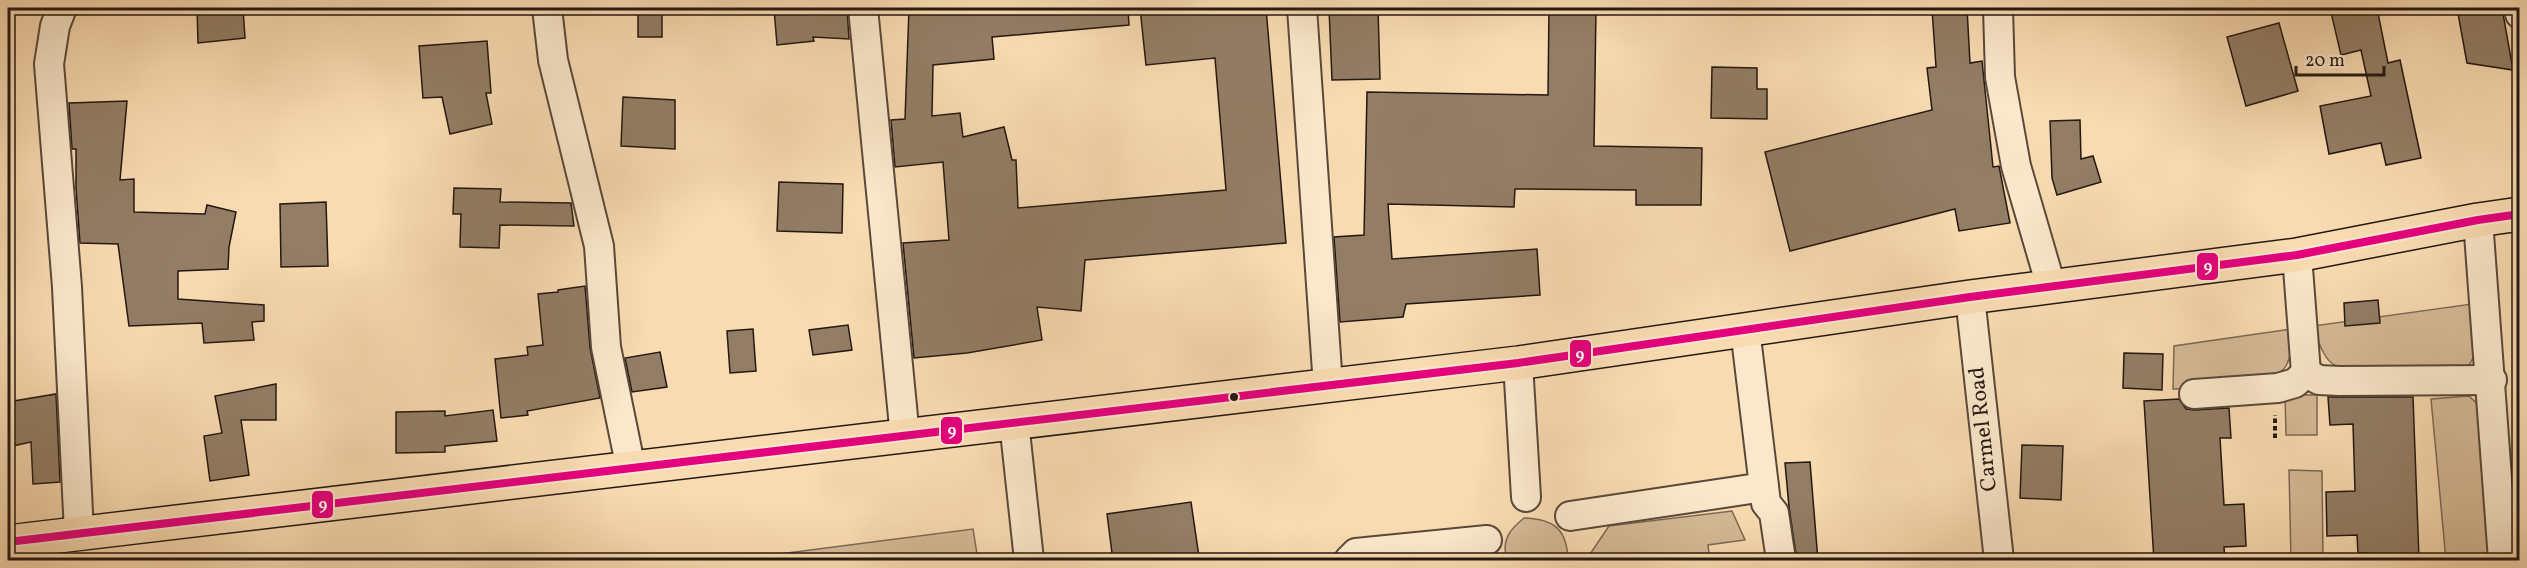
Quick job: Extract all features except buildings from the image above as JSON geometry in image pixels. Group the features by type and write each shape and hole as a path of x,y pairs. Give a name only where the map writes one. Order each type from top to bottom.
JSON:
{"highway":[{"path":"8,542 1518,363 1745,328 2297,255 2520,214"}],"street":[{"path":"62,8 55,26 49,64 67,287 79,533"},
{"path":"547,8 553,60 599,246 606,347 631,469"},
{"path":"863,8 905,437"},
{"path":"1302,8 1328,386"},
{"path":"1998,8 2000,77 2016,166 2051,286"},
{"path":"2519,8 2520,14"},
{"path":"2478,220 2492,380 2503,561"},
{"path":"2297,255 2306,373"},
{"name":"Carmel Road","path":"1970,297 1999,561"},
{"path":"1745,328 1765,495 1774,513 1780,561"},
{"path":"1518,363 1526,498"},
{"path":"2306,373 2319,380 2340,381 2492,380"},
{"path":"2194,394 2278,388 2295,383 2306,373"},
{"path":"1014,422 1029,561"},
{"path":"1570,516 1765,495"},
{"path":"1349,561 1356,553 1487,540"}],"path":[{"path":"2275,411 2275,438"}],"shaded area":[{"path":"2479,303 2473,358 2467,369 2419,372 2347,370 2331,363 2322,349 2313,326"},
{"path":"2291,329 2289,357 2286,366 2279,373 2233,385 2173,389 2174,346"},
{"path":"2285,395 2317,395 2317,435 2286,435"},
{"path":"2469,396 2486,412 2490,555 2484,560 2446,560 2431,399"},
{"path":"2289,470 2322,471 2323,560 2291,560"},
{"path":"1732,511 1745,540 1708,545 1710,560 1586,560 1609,526"},
{"path":"1524,518 1544,521 1557,528 1565,541 1568,560 1507,560 1505,547 1508,536"},
{"path":"973,529 978,560 734,560"}],"transit line":[{"name":"9","path":"8,542 1518,363 1970,297 2297,255 2520,214"}]}
